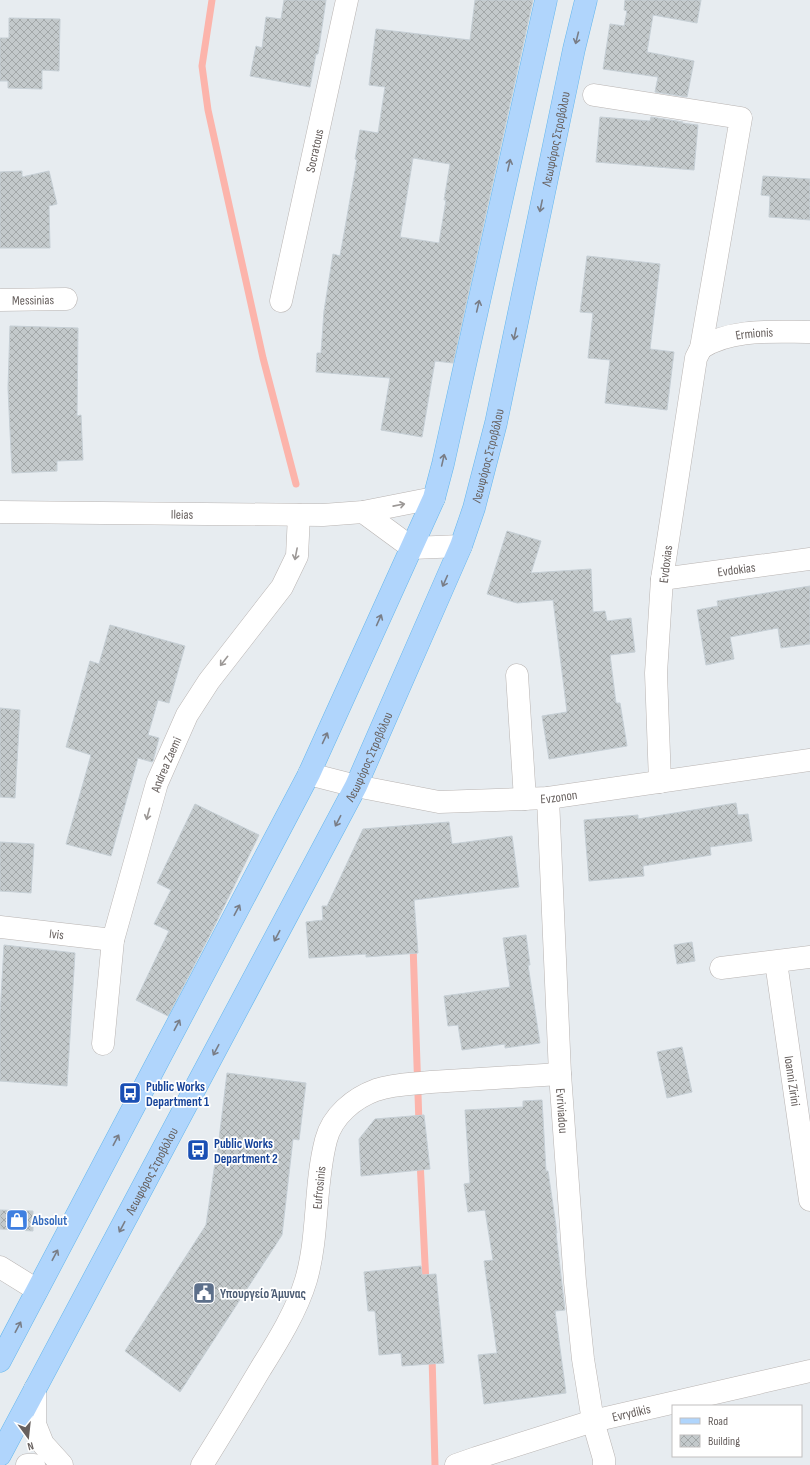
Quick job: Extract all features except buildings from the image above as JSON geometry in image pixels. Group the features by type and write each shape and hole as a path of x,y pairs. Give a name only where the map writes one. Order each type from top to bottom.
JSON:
{"main road":[{"path":"0,1361 309,774 434,498 443,464 546,0"},
{"name":"Λεωφόρος Στροβόλου","path":"0,1455 356,786 461,546 474,508 496,423 574,49 586,0"}],"street":[{"name":"Socratous","path":"281,301 346,0"},
{"name":"Evdoxias","path":"594,96 741,118 700,348 696,358 662,580 656,673 660,782"},
{"name":"Messinias","path":"0,300 66,299"},
{"name":"Ermionis","path":"700,348 712,341 758,332 810,332"},
{"name":"Ileias","path":"0,512 323,515 363,512 434,498"},
{"path":"363,512 412,548 461,546"},
{"name":"Andrea Zaemi","path":"103,1044 113,940 157,783 187,715 209,681 282,587 297,556 299,515"},
{"name":"Evdokias","path":"662,580 810,559"},
{"path":"517,675 525,799"},
{"name":"Evzonon","path":"309,774 356,786 439,802 548,798 810,760"},
{"name":"Evriviadou","path":"548,798 560,1074 575,1282 583,1359 593,1421 604,1459 604,1465"},
{"name":"Ivis","path":"0,927 113,940"},
{"path":"721,968 810,957"},
{"name":"Ioanni Zirini","path":"776,962 810,1200"},
{"name":"Eufrosinis","path":"202,1465 279,1338 305,1282 311,1260 319,1175 326,1139 332,1126 349,1105 376,1090 391,1086 560,1074"},
{"path":"0,1267 37,1290"},
{"name":"Evrydikis","path":"456,1465 593,1421 810,1371"},
{"path":"35,1389 35,1424 43,1444 62,1465"},
{"path":"27,1465 34,1465"}],"waterway":[{"path":"212,0 202,66 208,110 263,358 296,484"},
{"path":"413,944 419,1124"},
{"path":"420,1160 426,1284"},
{"path":"432,1356 435,1465"}],"place":[{"name":"Public Works Department 1","path":"130,1093"},
{"name":"Public Works Department 2","path":"198,1150"},
{"name":"Absolut","path":"17,1220"},
{"name":"Υπουργείο Άμυνας","path":"204,1293"}]}
